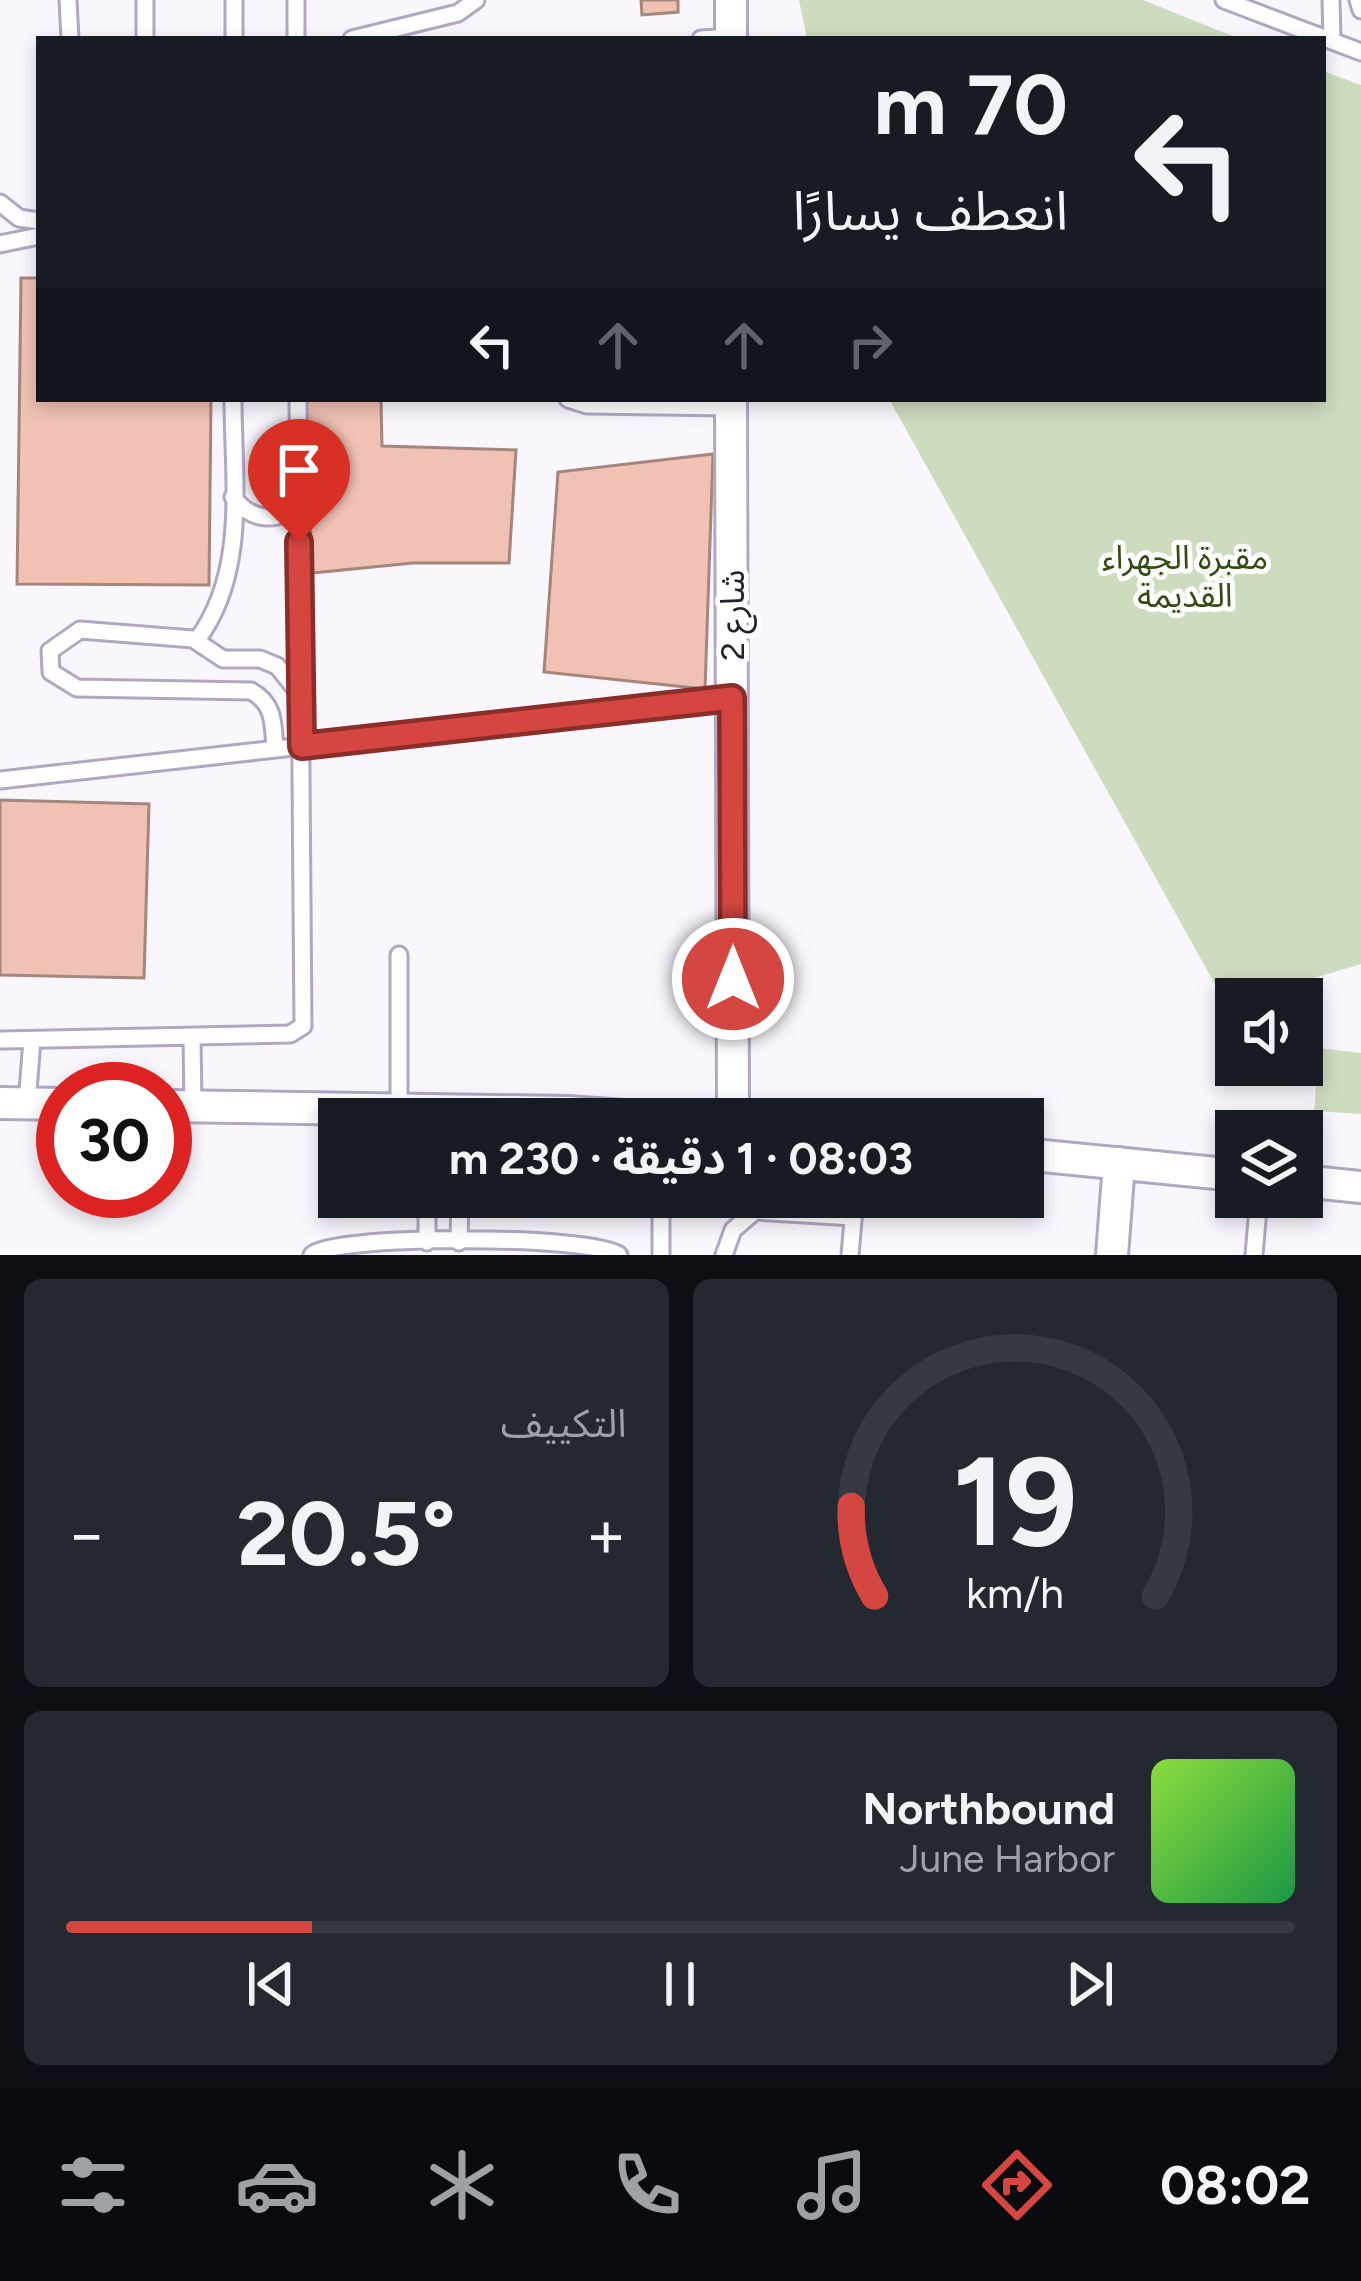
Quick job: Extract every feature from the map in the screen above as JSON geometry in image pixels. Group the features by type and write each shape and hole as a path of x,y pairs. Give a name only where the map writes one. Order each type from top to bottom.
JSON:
{"street":[{"path":"722,36 731,0"},
{"name":"شارع 2","path":"731,403 733,1098"},
{"path":"192,1106 318,1110"},
{"path":"1044,1156 1215,1173"},
{"path":"1112,1255 1119,1163"},
{"path":"1323,1183 1361,1187"}],"lane":[{"path":"68,0 70,36"},
{"path":"145,0 145,36"},
{"path":"234,0 234,36"},
{"path":"296,0 296,36"},
{"path":"364,36 458,13 476,0"},
{"path":"1224,0 1319,36"},
{"path":"1331,0 1332,41"},
{"path":"1358,0 1361,10"},
{"path":"1326,39 1361,52"},
{"path":"0,203 20,218 36,221"},
{"path":"0,244 36,237"},
{"path":"197,640 226,590 233,402"},
{"path":"2,1040 290,1034 303,1026 298,402"},
{"path":"578,402 731,403"},
{"path":"233,497 252,515 264,518 290,512 299,502"},
{"path":"275,749 272,713 265,699 238,688 203,693 77,688 59,681 48,664 58,640 80,630 197,640 223,659 260,659 277,666 292,680 301,699"},
{"path":"203,693 217,685 223,659"},
{"path":"0,780 732,698"},
{"path":"399,955 417,1098"},
{"path":"187,1062 192,1037"},
{"path":"14,1104 32,1040"},
{"path":"427,1218 427,1242"},
{"path":"459,1242 460,1218"},
{"path":"661,1255 662,1218"},
{"path":"724,1255 733,1230 747,1218"},
{"path":"850,1255 853,1218"},
{"path":"1253,1255 1257,1218"},
{"path":"312,1255 332,1245 427,1242 585,1243 620,1255"}],"green space":[{"path":"799,0 1143,0 1233,36 806,36"},
{"name":"مقبرة الجهراء القديمة","path":"1326,72 1361,85 1361,964 1314,978 1215,978 1215,984 891,402 1326,402"},
{"path":"1323,1048 1361,1053 1361,1114 1314,1110 1316,1086 1323,1086"}],"building":[{"path":"641,0 678,0 678,12 642,15"},
{"path":"21,278 36,278 36,402 211,402 209,585 17,584"},
{"path":"306,402 381,402 382,446 516,450 509,563 413,563 312,573"},
{"path":"713,454 705,689 544,672 558,472"},
{"path":"0,800 149,804 144,978 0,975"}],"route":[{"path":"299,542 302,746 732,698 733,979"}]}
